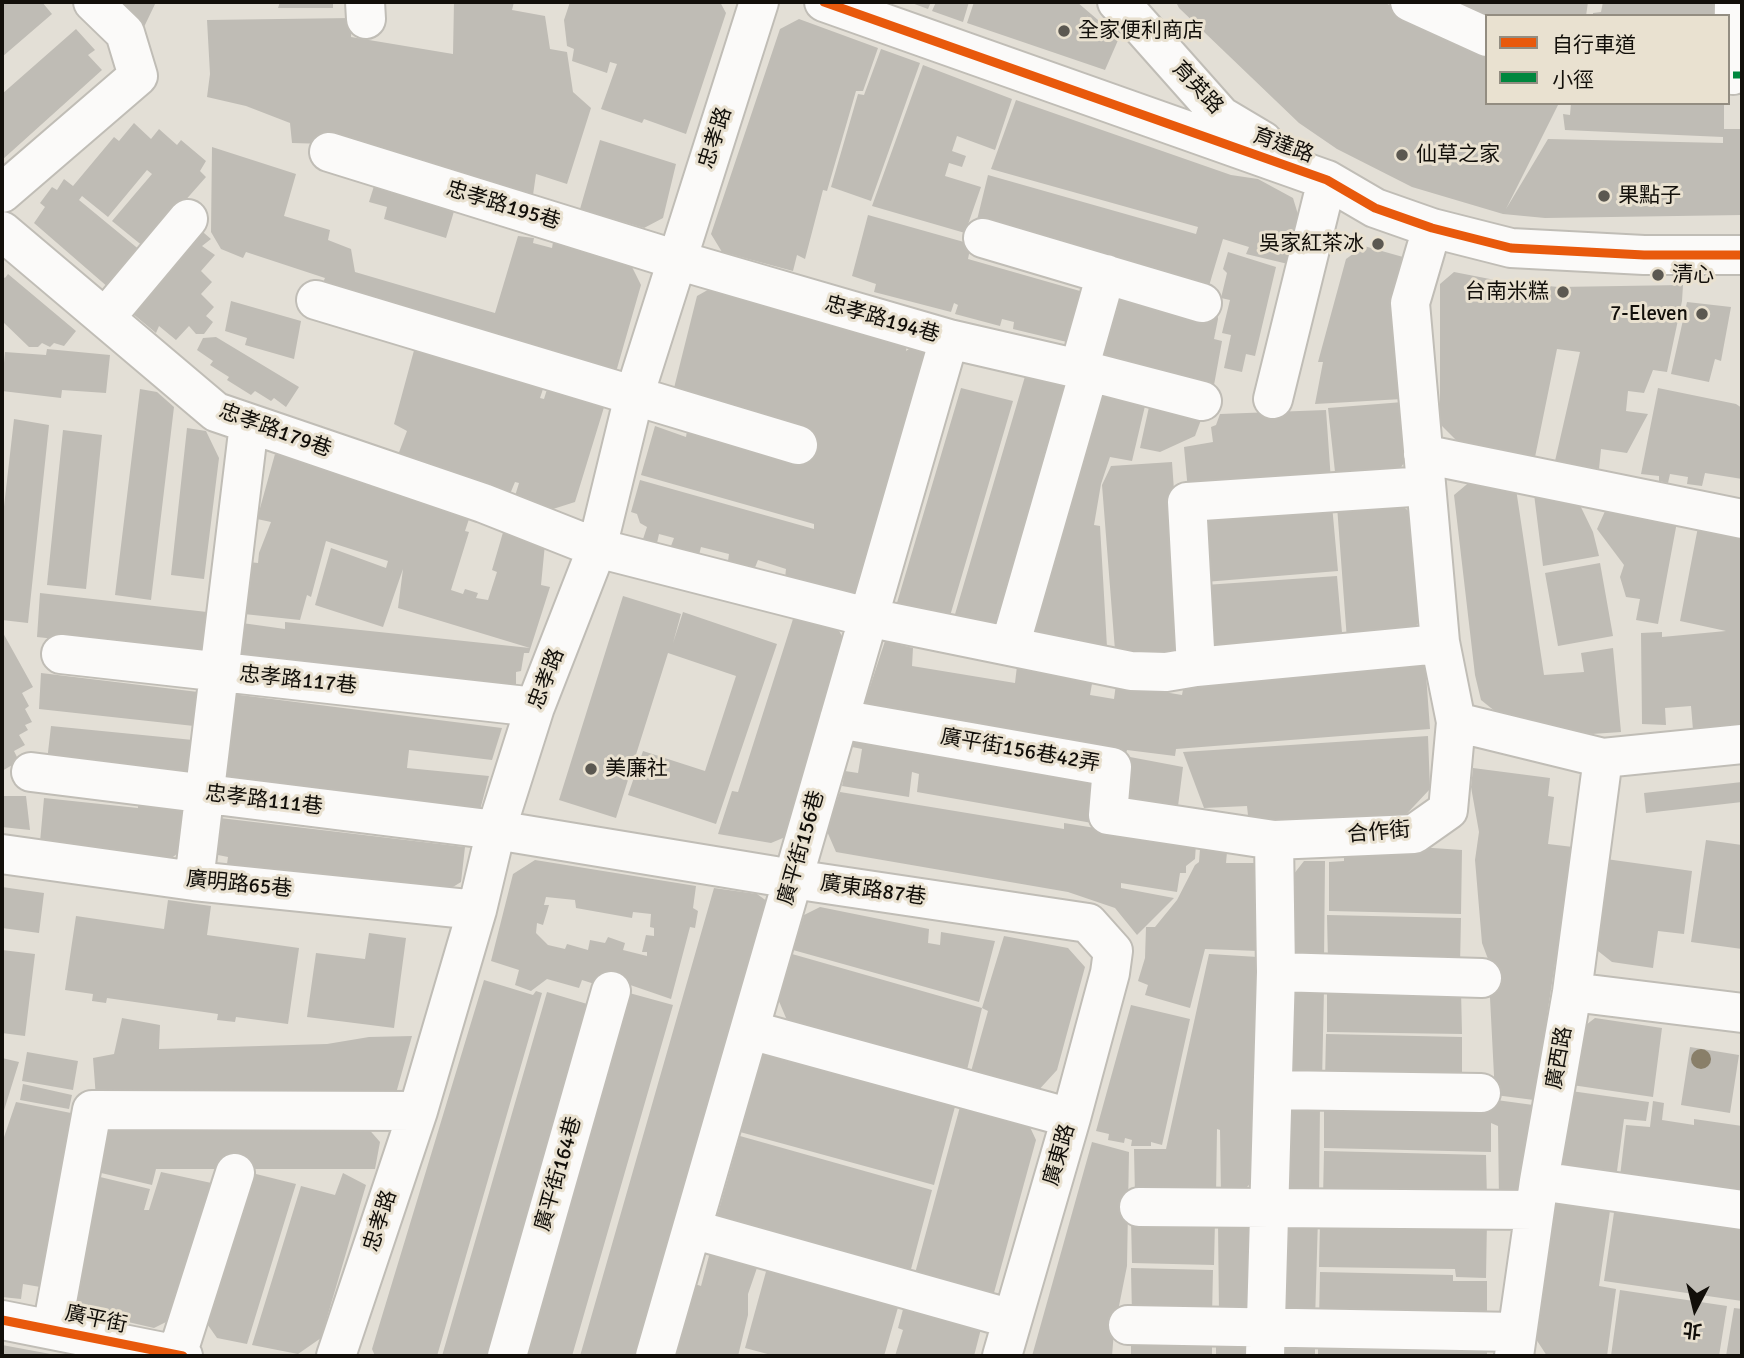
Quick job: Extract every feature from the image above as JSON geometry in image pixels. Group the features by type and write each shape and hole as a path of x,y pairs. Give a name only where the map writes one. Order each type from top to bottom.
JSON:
{"street":[{"path":"2,193 138,75 125,33 93,2"},
{"name":"忠孝路","path":"336,1356 418,1111 477,910 496,830 535,707 597,548 635,396 759,2"},
{"name":"育達路","path":"824,2 1327,180 1375,208 1432,228 1511,248 1644,255 1742,255"},
{"path":"1410,2 1485,36"},
{"path":"1730,74 1733,75 1734,2"},
{"name":"育英路","path":"1130,7 1221,116 1327,180"},
{"name":"忠孝路195巷","path":"328,152 677,260"},
{"path":"1273,399 1327,180"},
{"path":"105,318 188,219"},
{"name":"合作街","path":"1274,840 1414,834 1447,810 1456,722 1440,642 1410,303 1432,228"},
{"name":"忠孝路179巷","path":"2,230 216,412 483,502 597,548 871,618 1131,671 1181,670 1440,642"},
{"path":"984,238 1202,303"},
{"name":"忠孝路194巷","path":"677,260 949,339 1202,401"},
{"path":"1010,646 1084,370 1106,274"},
{"path":"316,300 798,444"},
{"name":"廣平街156巷","path":"656,1356 839,719 871,618 949,339"},
{"path":"194,881 217,672 249,425"},
{"path":"1181,670 1187,502 1424,470 1742,519"},
{"name":"忠孝路117巷","path":"61,654 535,707"},
{"name":"廣平街156巷42弄","path":"839,719 1112,767 1108,815 1274,840"},
{"path":"1456,722 1603,758 1742,744"},
{"name":"廣西路","path":"1516,1344 1536,1196 1572,992 1603,758"},
{"name":"忠孝路111巷","path":"31,772 496,830"},
{"name":"廣東路87巷","path":"496,830 793,879 1088,923 1113,951"},
{"path":"1265,1342 1276,972 1274,840"},
{"name":"廣明路65巷","path":"2,854 194,881 477,910"},
{"name":"廣東路","path":"1002,1356 1071,1118 1110,973 1113,951"},
{"path":"1276,972 1482,978"},
{"name":"廣平街164巷","path":"507,1356 611,991"},
{"path":"1572,992 1742,1013"},
{"path":"750,1030 1071,1118"},
{"path":"1273,1090 1481,1093"},
{"path":"52,1329 92,1110 418,1111"},
{"path":"180,1356 235,1173"},
{"path":"1139,1207 1268,1209 1536,1196 1742,1210"},
{"path":"692,1228 1012,1319"},
{"name":"廣平街","path":"2,1320 180,1356"},
{"path":"1128,1325 1265,1342 1516,1344"}],"building":[{"path":"2,2 42,2 52,14 2,57"},
{"path":"115,2 156,2 144,27"},
{"path":"280,2 333,2 333,8 278,8"},
{"path":"454,2 514,2 512,10 545,16 550,49 567,52 573,92 591,108 567,184 536,174 533,195 330,140 327,144 292,143 290,123 246,106 207,97 210,74 207,20 352,18 351,37 453,54"},
{"path":"570,2 720,2 726,13 686,134 644,119 642,123 601,109 617,64 610,62 607,73 572,61 574,49 567,46 564,20"},
{"path":"909,2 931,2 928,9"},
{"path":"936,2 969,2 963,22 932,11"},
{"path":"974,2 1077,2 1119,38 1105,70 967,23"},
{"path":"1176,2 1383,2 1485,48 1485,105 1558,105 1506,209 1548,139 1723,143 1723,137 1565,130 1563,114 1570,115 1571,105 1724,105 1724,129 1741,129 1742,215 1545,218 1503,214 1412,187 1337,149 1299,123 1179,8"},
{"path":"1452,2 1588,2 1586,14 1470,16 1472,8"},
{"path":"1603,2 1726,2 1726,14 1593,14 1601,12"},
{"path":"799,19 878,48 863,91 856,91 827,191 823,190 805,259 797,255 793,271 722,252 711,234 780,29"},
{"path":"76,29 95,50 88,55 102,70 2,160 2,94"},
{"path":"881,49 920,63 871,201 831,187 858,94 864,95"},
{"path":"923,65 1012,99 995,150 957,136 952,151 966,156 962,167 949,163 945,176 981,187 965,233 872,206"},
{"path":"1016,100 1231,175 1258,179 1293,198 1300,221 1288,264 1246,254 1249,247 1223,239 1209,286 977,220 988,175 1196,234 1198,227 991,169"},
{"path":"134,123 151,139 159,129 177,145 181,140 206,161 200,171 206,177 144,247 112,221 152,174 147,170 108,217 82,196 79,200 141,251 109,288 34,223 45,207 40,203 52,187 57,190 64,179 73,186 114,137 119,141"},
{"path":"600,140 676,164 663,218 644,228 580,209"},
{"path":"212,147 296,174 284,216 330,230 328,240 351,249 355,272 495,313 518,236 534,238 533,243 552,248 553,242 630,263 641,285 614,379 321,287 325,278 246,252 243,258 221,249 211,232"},
{"path":"374,186 455,208 446,238 384,219 387,207 369,202"},
{"path":"868,215 971,244 968,259 1087,293 1075,344 1013,329 1014,322 1002,319 1000,326 955,314 958,305 954,303 951,312 874,292 876,284 852,276"},
{"path":"197,227 211,239 202,246 215,255 201,271 212,282 201,294 214,307 206,316 213,322 204,334 196,334 189,326 176,340 159,326 156,333 127,309"},
{"path":"1364,246 1403,257 1395,295 1402,399 1315,404 1323,362 1318,362 1346,259"},
{"path":"1228,252 1276,267 1255,356 1246,354 1242,372 1224,368 1231,335 1222,333 1230,300 1221,298 1227,273 1223,269"},
{"path":"1454,272 1558,287 1683,285 1667,372 1653,370 1644,393 1628,391 1626,411 1648,414 1627,453 1601,449 1599,469 1555,461 1580,352 1557,349 1535,457 1459,443 1440,424 1440,284"},
{"path":"8,274 76,331 64,346 54,343 50,347 42,343 38,347 29,347 2,321 2,276 5,278"},
{"path":"713,287 907,344 906,351 912,347 923,351 931,361 862,588 851,594 785,578 786,569 758,560 754,570 728,561 729,554 701,547 699,555 671,546 674,538 659,534 657,543 643,539 647,527 640,523 637,514 631,512 640,480 814,529 814,524 641,475 655,426 686,437 687,431 801,462 811,430 673,392 697,296"},
{"path":"1110,296 1217,305 1218,319 1214,339 1222,341 1214,385 1096,352"},
{"path":"231,301 301,321 294,359 245,345 247,338 225,331"},
{"path":"1687,302 1731,307 1721,361 1715,359 1709,382 1671,374"},
{"path":"216,337 299,387 286,407 274,398 271,401 255,391 251,395 210,365 213,361 197,350 203,338"},
{"path":"416,343 544,386 540,398 544,399 548,386 605,404 575,502 553,509 515,496 519,483 515,482 510,494 398,455 407,431 394,424"},
{"path":"47,349 110,355 106,393 62,390 61,398 2,391 2,363 5,352 46,355"},
{"path":"1026,373 1074,389 1006,629 953,621"},
{"path":"961,388 1013,401 950,616 896,606"},
{"path":"1658,388 1736,404 1742,408 1742,479 1705,473 1702,486 1687,484 1688,477 1670,474 1668,483 1659,481 1659,476 1641,474"},
{"path":"140,389 157,392 174,407 151,600 115,595"},
{"path":"1098,393 1145,406 1132,461 1110,457 1101,484 1094,525 1100,526 1107,647 1028,633"},
{"path":"1403,402 1408,456 1397,474 1336,481 1328,408"},
{"path":"1149,407 1201,420 1195,436 1160,452 1140,448"},
{"path":"1326,410 1331,481 1188,491 1184,447 1213,442 1211,427 1216,425 1220,414"},
{"path":"14,419 49,425 28,623 2,620 2,524"},
{"path":"187,428 206,431 219,458 204,579 171,575"},
{"path":"63,430 102,435 86,589 47,585"},
{"path":"275,454 469,519 465,531 469,532 451,590 463,594 465,589 478,593 476,598 488,600 497,572 492,570 504,529 545,544 541,585 550,587 529,653 524,653 521,671 516,672 516,691 238,660 242,623 285,629 285,622 530,648 398,608 403,569 383,627 315,605 331,548 386,568 388,561 326,541 311,597 307,595 300,620 244,614 249,562 258,563 271,522 257,519"},
{"path":"1172,462 1186,659 1116,663 1102,485 1111,466"},
{"path":"1472,480 1516,489 1544,675 1584,672 1581,653 1613,648 1621,732 1592,734 1501,716 1481,700 1475,675 1454,495"},
{"path":"1534,494 1578,501 1593,532 1599,556 1543,566"},
{"path":"1395,500 1411,513 1420,621 1406,637 1347,640 1337,506"},
{"path":"1332,505 1338,571 1205,582 1199,513"},
{"path":"1606,509 1677,522 1658,624 1636,620 1640,599 1626,597 1620,577 1624,565 1597,529"},
{"path":"1698,527 1742,539 1742,727 1693,730 1691,706 1665,708 1666,725 1642,724 1641,633 1662,632 1662,637 1726,631 1680,621"},
{"path":"1600,563 1613,636 1558,646 1545,573"},
{"path":"1337,576 1343,644 1210,655 1205,585"},
{"path":"40,593 207,612 203,655 37,637"},
{"path":"623,596 681,614 673,643 683,612 777,644 716,824 628,795 643,751 705,771 736,676 668,653 616,818 559,800"},
{"path":"793,619 838,629 846,643 790,835 771,843 718,834 732,791 738,792"},
{"path":"2,631 33,687 22,693 29,706 25,709 32,722 25,725 28,730 19,735 25,745 14,751 19,761 2,771"},
{"path":"885,641 913,648 912,666 1015,683 1017,666 1093,678 1090,695 1114,699 1116,684 1182,695 1185,679 1425,660 1430,729 1176,749 1175,756 1127,750 1125,756 864,705"},
{"path":"41,673 198,692 194,726 39,709"},
{"path":"232,694 502,728 492,760 409,750 407,768 489,776 480,810 225,782"},
{"path":"51,726 193,740 188,777 47,761"},
{"path":"857,728 1097,779 1092,823 917,792 919,774 912,772 909,797 842,786 845,771 858,773 862,749 852,747"},
{"path":"1428,736 1430,789 1399,822 1249,825 1247,806 1204,808 1183,752"},
{"path":"1130,757 1183,767 1178,806 1174,805 1173,811 1121,801"},
{"path":"1473,768 1550,778 1548,796 1554,797 1548,844 1573,847 1534,1100 1495,1095 1488,959 1482,943 1475,860 1479,832 1471,787"},
{"path":"1742,782 1742,802 1646,813 1644,793"},
{"path":"840,792 1064,829 1064,823 1196,844 1195,859 1186,866 1186,873 1180,873 1177,892 1121,883 1121,888 1174,898 1137,935 1115,908 1068,892 836,852 826,829"},
{"path":"2,796 26,796 30,830 2,827"},
{"path":"44,798 138,808 138,799 189,805 186,847 165,863 40,842"},
{"path":"220,818 465,847 461,882 440,895 226,871 228,857 218,855"},
{"path":"1706,840 1742,845 1742,949 1691,942"},
{"path":"1418,847 1462,850 1461,914 1329,911 1329,862 1344,861 1344,852 1418,853"},
{"path":"1200,849 1227,852 1226,863 1259,863 1259,951 1205,949 1190,1008 1145,995 1148,985 1138,981 1145,958 1146,927 1155,927 1177,900 1199,862"},
{"path":"1606,859 1692,871 1684,934 1658,931 1653,968 1612,962 1593,947"},
{"path":"535,860 696,886 693,908 698,911 695,928 690,927 671,999 607,977 604,987 582,980 579,988 547,979 531,991 515,985 519,970 491,961 513,874","holes":["546,897 575,900 576,908 632,918 633,912 651,914 650,927 654,928 654,936 646,935 642,952 647,952 647,956 623,950 625,943 608,937 605,943 590,940 588,950 567,944 565,949 548,945 536,933 537,923 543,925 549,905 544,905"]},
{"path":"1304,861 1325,861 1324,962 1299,961 1291,949 1293,875"},
{"path":"2,887 44,893 39,933 2,928"},
{"path":"714,888 757,894 771,904 638,1356 580,1356"},
{"path":"168,900 211,906 207,935 299,948 288,1024 236,1017 235,1022 217,1020 218,1014 107,998 106,1003 92,1001 93,994 65,990 76,916 164,929"},
{"path":"820,907 929,929 928,943 940,945 941,932 995,941 979,1002 793,950 804,915"},
{"path":"1327,915 1461,918 1460,965 1328,963"},
{"path":"369,933 406,938 394,1028 307,1017 316,953 365,959"},
{"path":"1004,936 1068,948 1085,967 1057,1070 1036,1093 970,1075 988,1011 982,1008"},
{"path":"2,950 35,954 25,1036 2,1033"},
{"path":"792,954 982,1008 966,1074 789,1025 778,999"},
{"path":"1209,954 1258,957 1254,1180 1238,1196 1221,1196 1220,1130 1217,1129 1216,1196 1135,1195 1134,1149 1166,1149"},
{"path":"484,980 533,995 536,991 542,993 437,1356 375,1356 372,1349"},
{"path":"1327,988 1461,990 1462,1034 1327,1032"},
{"path":"1299,989 1324,989 1322,1081 1287,1070 1288,1000"},
{"path":"622,991 673,1005 572,1356 518,1356"},
{"path":"547,992 594,1006 492,1356 442,1356"},
{"path":"1131,1005 1190,1019 1162,1145 1151,1142 1151,1146 1131,1146 1132,1140 1125,1138 1124,1143 1108,1140 1109,1134 1096,1131"},
{"path":"122,1018 160,1025 159,1049 327,1044 369,1037 412,1036 395,1097 96,1098 93,1058 114,1054"},
{"path":"1595,1018 1662,1028 1653,1097 1572,1085 1582,1028"},
{"path":"1326,1034 1462,1037 1462,1082 1325,1081"},
{"path":"1690,1047 1739,1055 1730,1113 1681,1105"},
{"path":"764,1050 956,1103 934,1185 740,1132"},
{"path":"27,1052 78,1061 73,1090 22,1081"},
{"path":"2,1058 19,1062 2,1117"},
{"path":"23,1084 72,1095 69,1109 20,1100"},
{"path":"1571,1091 1649,1102 1646,1121 1624,1119 1615,1186 1559,1177"},
{"path":"1482,1098 1533,1105 1522,1199 1499,1199 1498,1126 1491,1123 1491,1152 1324,1148 1324,1105"},
{"path":"1653,1101 1664,1103 1662,1120 1694,1125 1694,1119 1742,1126 1742,1204 1619,1185 1626,1125 1650,1127"},
{"path":"16,1102 76,1114 46,1288 23,1284 21,1299 2,1297 2,1143"},
{"path":"961,1103 1029,1125 1036,1140 992,1300 914,1277"},
{"path":"1299,1104 1320,1105 1319,1198 1296,1198 1283,1185 1284,1117"},
{"path":"108,1121 366,1126 380,1142 375,1169 156,1169 152,1185 97,1172"},
{"path":"740,1136 932,1190 910,1273 716,1220"},
{"path":"1092,1142 1129,1152 1127,1266 1114,1331 1112,1356 1032,1356"},
{"path":"1324,1151 1486,1155 1487,1200 1323,1198"},
{"path":"161,1172 216,1184 180,1315 154,1328 85,1312 71,1297 96,1176 150,1189 144,1210 149,1210"},
{"path":"248,1172 296,1184 247,1344 217,1338 203,1318"},
{"path":"343,1173 366,1185 321,1338 298,1354 252,1345 301,1186 335,1195"},
{"path":"1556,1189 1612,1197 1599,1286 1616,1289 1607,1356 1547,1356 1534,1336"},
{"path":"1616,1199 1742,1218 1742,1301 1604,1281"},
{"path":"1296,1218 1318,1218 1315,1321 1291,1321 1283,1305 1284,1232"},
{"path":"1131,1220 1215,1221 1214,1265 1132,1263"},
{"path":"1487,1220 1486,1278 1456,1277 1455,1269 1319,1267 1320,1223"},
{"path":"1242,1221 1253,1232 1251,1301 1242,1314 1219,1313 1218,1223"},
{"path":"710,1252 758,1265 748,1294 748,1315 738,1356 674,1356 695,1284 701,1286"},
{"path":"767,1268 899,1304 884,1356 775,1356 745,1348"},
{"path":"1131,1268 1213,1270 1212,1316 1132,1315"},
{"path":"1320,1272 1453,1275 1453,1281 1487,1281 1487,1317 1319,1321"},
{"path":"1620,1290 1727,1306 1719,1356 1611,1356"},
{"path":"905,1302 982,1325 974,1356 895,1356 903,1330 898,1328"},
{"path":"1734,1308 1742,1309 1742,1356 1726,1356"},
{"path":"1235,1334 1248,1350 1248,1356 1216,1356 1216,1335"},
{"path":"1298,1334 1315,1336 1315,1356 1281,1356 1281,1352"},
{"path":"1318,1334 1487,1350 1487,1356 1318,1356"},
{"path":"1131,1337 1212,1339 1212,1356 1131,1356"},
{"path":"2,1345 56,1355 56,1356 2,1356"}],"marked path":[{"path":"1733,75 1742,75"}],"cycle path":[{"path":"824,2 1327,180 1375,208 1432,228 1511,248 1644,255 1742,255"},
{"path":"2,1320 183,1356"}],"place":[{"name":"全家便利商店","path":"1064,31"},
{"name":"仙草之家","path":"1402,155"},
{"name":"果點子","path":"1604,196"},
{"name":"吳家紅茶冰","path":"1378,244"},
{"name":"清心","path":"1658,275"},
{"name":"台南米糕","path":"1563,292"},
{"name":"7-Eleven","path":"1702,314"},
{"name":"美廉社","path":"591,769"}]}
